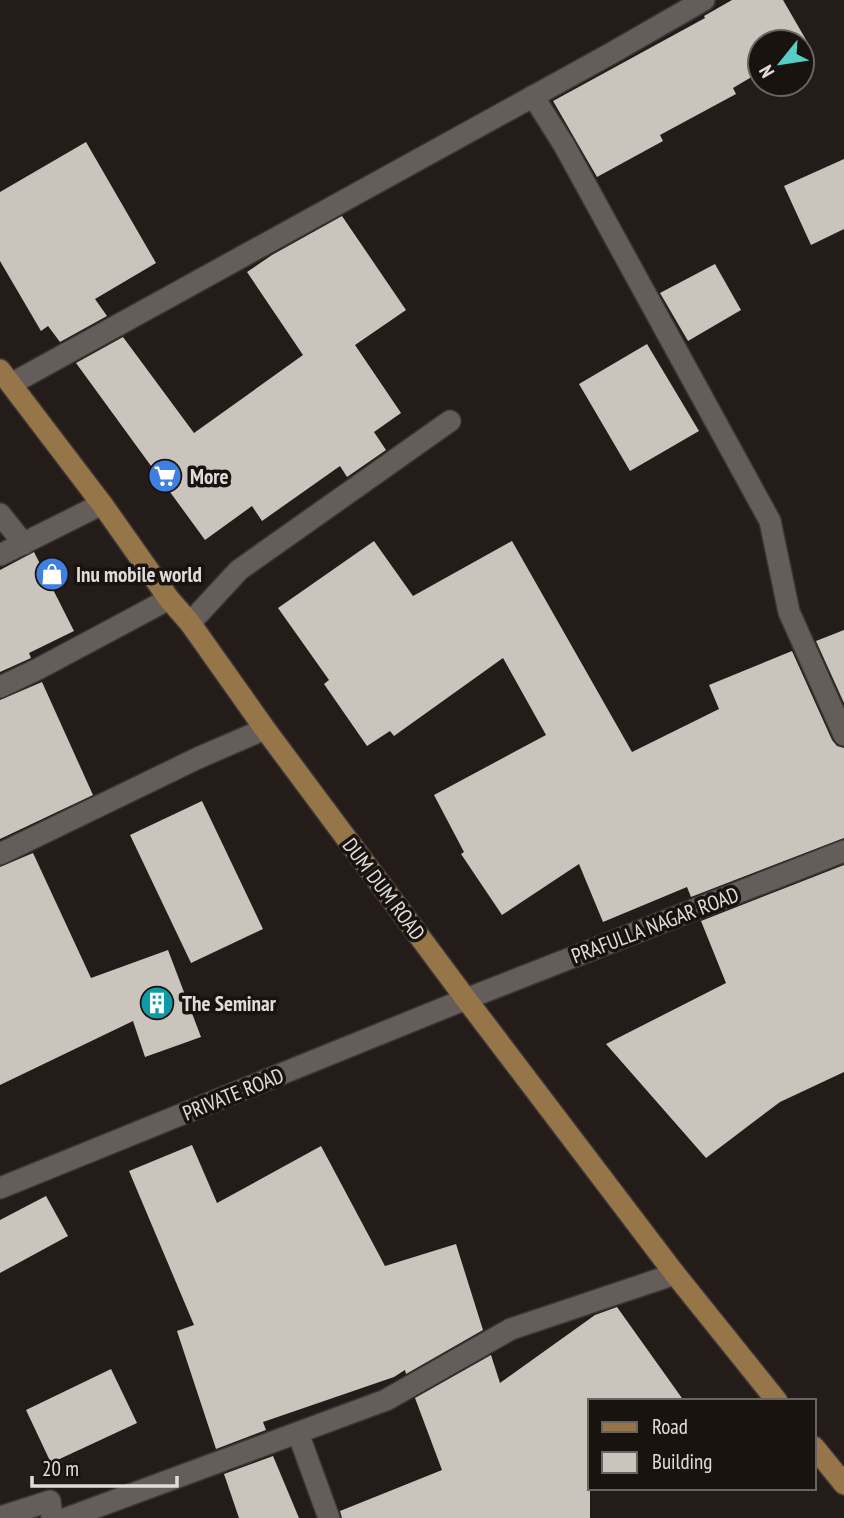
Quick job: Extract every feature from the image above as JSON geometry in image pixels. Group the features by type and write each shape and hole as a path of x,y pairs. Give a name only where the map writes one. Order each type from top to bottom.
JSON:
{"main road":[{"name":"DUM DUM ROAD","path":"6,377 466,999 675,1273 775,1399"},
{"path":"816,1449 844,1484"}],"street":[{"path":"6,377 533,96 704,0"},
{"path":"533,96 564,145 770,521 789,612 844,735"},
{"path":"190,623 239,570 450,421"},
{"path":"0,555 102,504"},
{"path":"0,514 24,544"},
{"path":"0,687 169,599"},
{"path":"0,854 198,758 265,729"},
{"name":"PRAFULLA NAGAR ROAD","path":"466,999 844,851"},
{"name":"PRIVATE ROAD","path":"0,1188 466,999"},
{"path":"67,1518 386,1400 511,1329 675,1273"},
{"path":"298,1433 329,1518"},
{"path":"0,1517 50,1501 52,1518"}],"building":[{"path":"732,0 783,0 799,28 746,28 746,80 733,88 736,94 660,135 663,141 597,177 553,101 705,18 704,16"},
{"path":"86,142 156,263 95,299 107,316 60,342 48,326 41,331 0,261 0,192"},
{"path":"844,159 844,229 811,245 784,186"},
{"path":"342,216 406,310 355,345 401,413 374,432 386,450 347,477 340,466 262,521 252,506 205,540 76,363 123,337 194,433 303,355 247,272"},
{"path":"715,264 741,310 688,341 660,293"},
{"path":"647,344 699,431 630,471 579,384"},
{"path":"374,541 413,596 512,541 632,752 719,709 709,685 792,651 832,740 837,746 844,748 844,838 691,897 687,887 603,922 579,864 502,915 461,854 464,852 434,795 546,735 503,658 394,736 390,731 367,746 324,684 329,680 278,608"},
{"path":"34,552 74,631 29,653 31,658 0,672 0,570"},
{"path":"844,630 844,703 816,641"},
{"path":"42,682 93,795 0,839 0,700"},
{"path":"202,801 263,929 191,963 130,835"},
{"path":"33,853 91,978 168,950 201,1037 145,1057 133,1021 0,1085 0,867"},
{"path":"844,865 844,1072 780,1102 706,1158 606,1044 726,983 701,921"},
{"path":"192,1145 217,1203 321,1146 385,1266 456,1244 483,1330 406,1374 405,1370 394,1377 263,1422 266,1430 216,1449 177,1331 194,1325 129,1171"},
{"path":"46,1196 68,1236 0,1273 0,1220"},
{"path":"617,1307 683,1399 588,1399 590,1518 342,1518 340,1511 442,1470 415,1398 491,1355 500,1383 595,1315"},
{"path":"111,1369 137,1423 51,1463 26,1410"},
{"path":"273,1456 299,1518 239,1518 224,1474"}],"place":[{"name":"More","path":"165,476"},
{"name":"Inu mobile world","path":"52,574"},
{"name":"The Seminar","path":"157,1003"}]}
